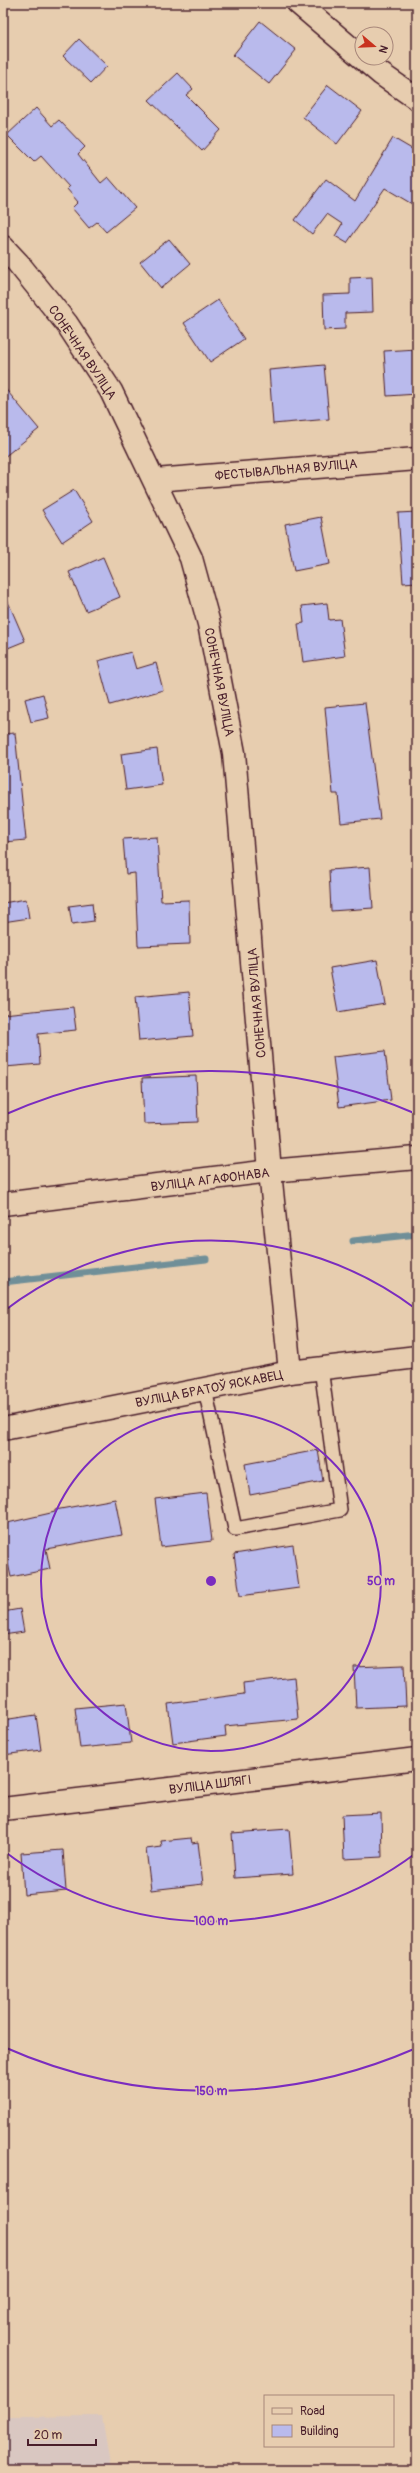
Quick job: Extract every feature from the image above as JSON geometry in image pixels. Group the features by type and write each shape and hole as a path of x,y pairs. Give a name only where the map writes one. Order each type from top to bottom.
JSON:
{"street":[{"path":"298,3 381,74 417,99"},
{"name":"СОНЕЧНАЯ ВУЛІЦА","path":"3,247 18,263 67,324 107,384 191,558 209,624 234,753 270,1171 290,1372"},
{"name":"ФЕСТЫВАЛЬНАЯ ВУЛІЦА","path":"154,480 417,459"},
{"name":"ВУЛІЦА АГАФОНАВА","path":"3,1204 270,1171 417,1158"},
{"name":"ВУЛІЦА БРАТОЎ ЯСКАВЕЦ","path":"3,1429 290,1372 417,1357"},
{"name":"ВУЛІЦА ШЛЯГІ","path":"3,1808 417,1759"}],"lane":[{"path":"204,1389 235,1529 243,1528 340,1510 321,1368"}],"shaded area":[{"path":"102,2416 111,2470 3,2470 3,2417"}],"building":[{"path":"260,21 296,50 269,84 233,55"},
{"path":"79,39 107,66 91,83 63,56"},
{"path":"178,73 193,89 186,95 221,130 202,151 149,100"},
{"path":"328,85 362,111 337,144 303,117"},
{"path":"36,108 52,126 59,120 85,147 78,154 101,183 108,177 135,208 106,232 97,222 89,228 72,208 78,202 67,189 69,187 41,156 34,162 7,135"},
{"path":"393,138 417,152 417,207 385,188 347,243 335,236 342,224 327,214 312,234 295,220 326,179 355,201"},
{"path":"169,239 190,264 161,288 140,262"},
{"path":"372,277 373,312 345,313 345,329 324,330 323,295 350,294 350,278"},
{"path":"218,300 244,339 210,362 184,323"},
{"path":"417,349 417,394 387,396 384,351"},
{"path":"324,365 329,419 273,424 269,370"},
{"path":"3,386 39,429 3,458"},
{"path":"74,490 93,521 62,542 42,510"},
{"path":"417,512 417,582 403,583 398,513"},
{"path":"321,517 330,564 294,571 285,524"},
{"path":"103,557 120,597 86,611 69,572"},
{"path":"3,590 25,641 3,650"},
{"path":"327,603 329,620 340,619 345,656 303,662 298,624 304,623 302,606"},
{"path":"131,652 136,669 156,663 163,690 110,705 98,661"},
{"path":"43,694 49,718 31,722 25,699"},
{"path":"365,703 380,819 341,823 338,794 333,794 325,707"},
{"path":"15,733 26,840 4,842 3,734"},
{"path":"157,749 162,785 126,790 121,754"},
{"path":"157,837 161,901 189,900 190,944 138,946 135,873 126,874 123,839"},
{"path":"370,867 373,908 331,911 329,870"},
{"path":"26,899 29,918 3,922 3,903"},
{"path":"92,903 94,921 72,924 69,906"},
{"path":"377,960 385,1004 338,1012 330,968"},
{"path":"189,992 193,1036 139,1041 135,997"},
{"path":"73,1007 76,1030 38,1034 40,1064 5,1067 3,1014"},
{"path":"385,1051 391,1100 339,1107 333,1057"},
{"path":"196,1076 198,1122 144,1124 142,1078"},
{"path":"318,1450 323,1481 250,1495 245,1464"},
{"path":"206,1493 212,1541 161,1547 155,1499"},
{"path":"115,1499 122,1535 46,1549 50,1569 11,1577 3,1540 3,1524 55,1512 55,1510"},
{"path":"293,1545 299,1588 240,1596 234,1554"},
{"path":"20,1609 24,1632 3,1635 3,1612"},
{"path":"404,1665 406,1706 356,1708 354,1667"},
{"path":"294,1677 298,1719 225,1726 226,1736 173,1743 168,1704 244,1694 243,1683"},
{"path":"126,1703 131,1743 80,1748 75,1708"},
{"path":"36,1715 41,1750 3,1755 3,1720"},
{"path":"381,1813 382,1857 344,1859 342,1815"},
{"path":"289,1829 293,1874 235,1878 232,1833"},
{"path":"191,1838 192,1843 198,1842 203,1884 151,1890 146,1849 162,1847 161,1841"},
{"path":"63,1850 66,1891 24,1895 21,1853"}],"waterway":[{"path":"353,1241 417,1234"},
{"path":"3,1282 206,1259"}]}
